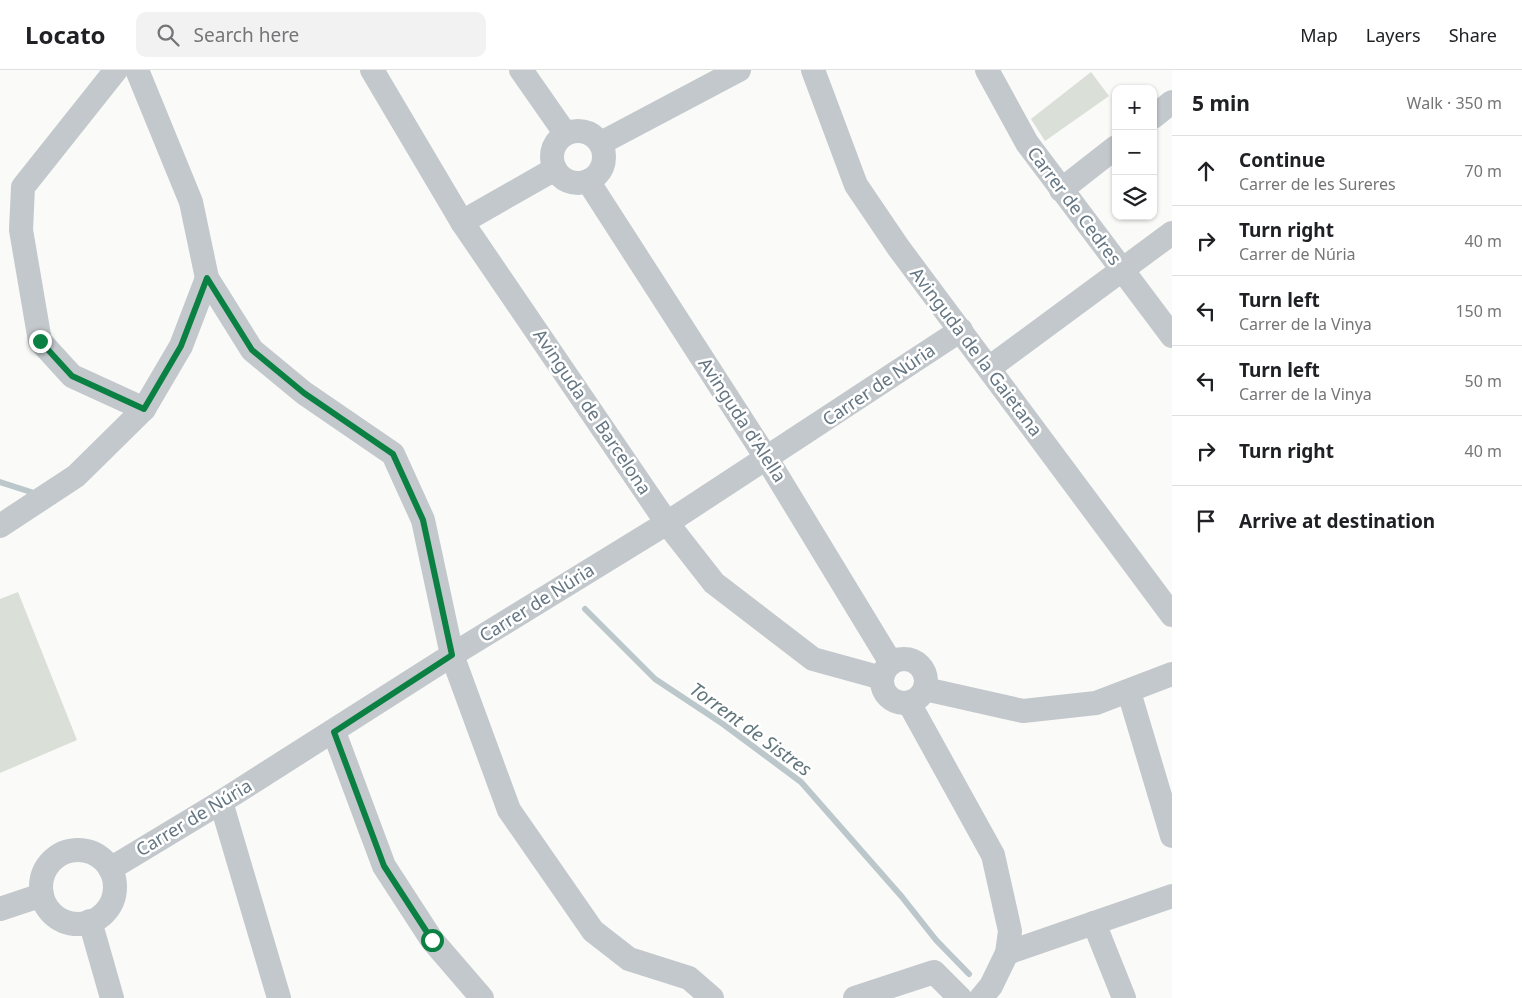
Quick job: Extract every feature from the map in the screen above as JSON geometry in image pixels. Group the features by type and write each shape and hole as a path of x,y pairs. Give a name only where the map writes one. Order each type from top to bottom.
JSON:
{"street":[{"path":"116,70 23,187 21,230 40,341 72,376 144,409"},
{"path":"137,70 191,202 207,278 252,350 304,393 393,454 423,520 452,655 509,810 593,931 628,959 689,978 712,998"},
{"name":"Avinguda de Barcelona","path":"372,70 462,222 667,523 714,583 813,659 886,670"},
{"path":"521,70 565,133"},
{"path":"601,143 739,70"},
{"name":"Avinguda de la Gaietana","path":"812,70 856,184 898,247 1172,616"},
{"name":"Carrer de Cedres","path":"987,70 1028,143 1061,190 1172,336"},
{"path":"1157,114 1172,102"},
{"path":"583,131 595,136 601,143 604,160 602,169 588,181 572,182 564,179 555,169 552,155 554,146 565,133 583,131"},
{"path":"1061,190 1112,150"},
{"path":"462,222 555,169"},
{"name":"Avinguda d'Alella","path":"588,181 767,459 886,670"},
{"path":"989,368 1172,233"},
{"path":"0,526 76,476 144,409 181,346 207,278"},
{"name":"Carrer de Núria","path":"110,868 221,802 334,732 452,655 667,523 961,330"},
{"path":"981,998 991,986 1007,953 1010,931 993,855 917,696 926,674 918,663 904,658 886,670 884,692 889,697 902,703 917,696 1024,711 1096,703 1172,674"},
{"path":"1129,692 1172,836"},
{"path":"334,732 384,866 432,940 482,998"},
{"path":"221,802 279,998"},
{"path":"71,850 83,850 94,854 110,868 114,879 113,897 104,913 90,921 74,924 63,921 53,915 46,906 42,895 41,883 44,872 50,862 60,855 71,850"},
{"path":"0,910 42,895"},
{"path":"1007,953 1172,896"},
{"path":"90,921 112,998"},
{"path":"1094,923 1124,998"},
{"path":"854,998 934,972 960,998"}],"shaded area":[{"path":"1091,72 1109,96 1045,141 1031,119"},
{"path":"18,592 77,740 0,773 0,599"}],"waterway":[{"name":"Torrent de Sistres","path":"0,482 34,493"},
{"name":"Torrent de Sistres","path":"585,609 655,679 723,724 801,782 902,897 936,940 969,974"}],"route":[{"path":"40,341 72,376 144,409 181,346 207,278 252,350 304,393 393,454 423,520 452,655 334,732 384,866 432,940"}]}
